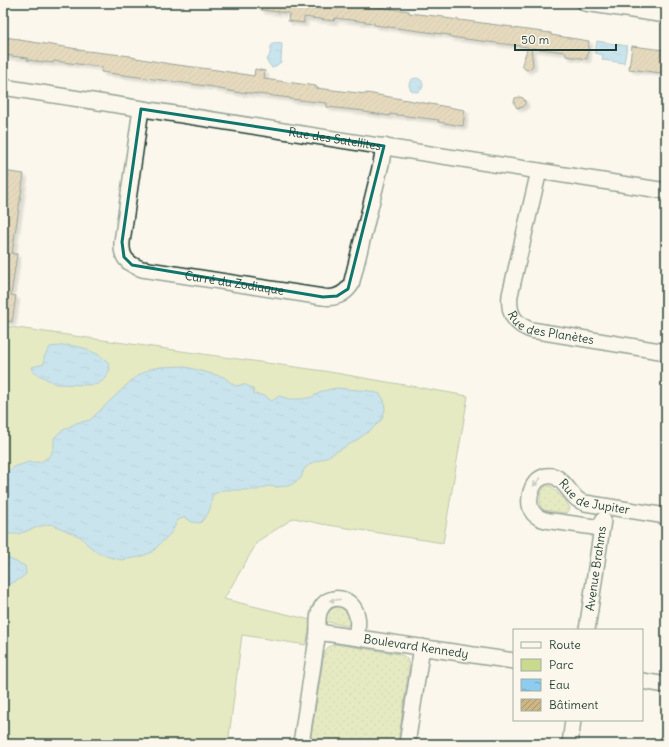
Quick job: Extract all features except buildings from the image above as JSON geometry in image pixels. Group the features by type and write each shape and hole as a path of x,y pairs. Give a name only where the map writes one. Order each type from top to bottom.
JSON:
{"street":[{"path":"585,3 666,15"},
{"name":"Rue des Satellites","path":"3,87 666,191"},
{"name":"Carré du Zodiaque","path":"142,109 122,242 124,257 128,262 142,269 328,298 337,296 351,285 381,164 384,146"},
{"name":"Rue des Planètes","path":"539,170 510,295 509,302 514,319 524,328 531,330 666,352"},
{"name":"Rue de Jupiter","path":"601,528 536,517 533,514 530,503 532,487 539,478 551,476 561,481 576,499 585,503 666,516"},
{"name":"Avenue Brahms","path":"587,629 605,507"},
{"path":"304,744 302,737 318,632 319,615 320,610 328,601 338,598 349,601 356,610 358,621 356,638"},
{"name":"Boulevard Kennedy","path":"318,632 513,661"},
{"path":"407,744 422,647"},
{"path":"643,681 666,685"},
{"path":"570,744 573,721"}],"highlighted area":[{"path":"141,109 384,146 348,289 337,296 323,297 132,265 124,257 122,242"}],"green space":[{"path":"3,326 324,371 468,396 443,543 322,524 294,518 258,541 224,599 311,620 306,645 242,635 228,744 3,744"},
{"path":"546,486 551,486 564,500 570,509 568,512 565,513 543,510 540,504 540,497"},
{"path":"334,606 344,608 346,610 351,622 350,625 347,626 325,620 330,608"},
{"path":"335,644 399,654 407,659 409,668 398,744 333,744 314,741 312,739 311,736 324,654 328,648"}],"water":[{"path":"597,41 627,46 624,63 602,60 603,55 595,53"},
{"path":"274,43 282,44 281,62 272,68 266,60 268,58 271,46"},
{"path":"413,78 419,78 423,82 423,88 419,92 413,92 409,88 409,82"},
{"path":"69,345 84,348 99,355 108,362 110,369 106,378 98,384 56,384 33,372 32,367 44,364 44,357 50,347"},
{"path":"182,366 224,377 235,386 247,385 253,389 254,394 266,396 272,401 279,396 290,399 312,397 323,391 336,388 370,391 380,394 384,400 385,410 382,419 372,429 354,442 323,459 312,463 304,469 301,478 288,486 268,486 257,490 223,490 212,495 209,510 200,523 192,522 185,517 178,520 172,532 152,552 140,557 122,560 98,553 81,537 51,524 18,534 3,534 3,476 14,467 29,462 41,462 51,455 54,446 54,438 60,432 76,423 90,420 134,378 150,369"},
{"path":"3,556 25,566 26,574 3,588"}]}
